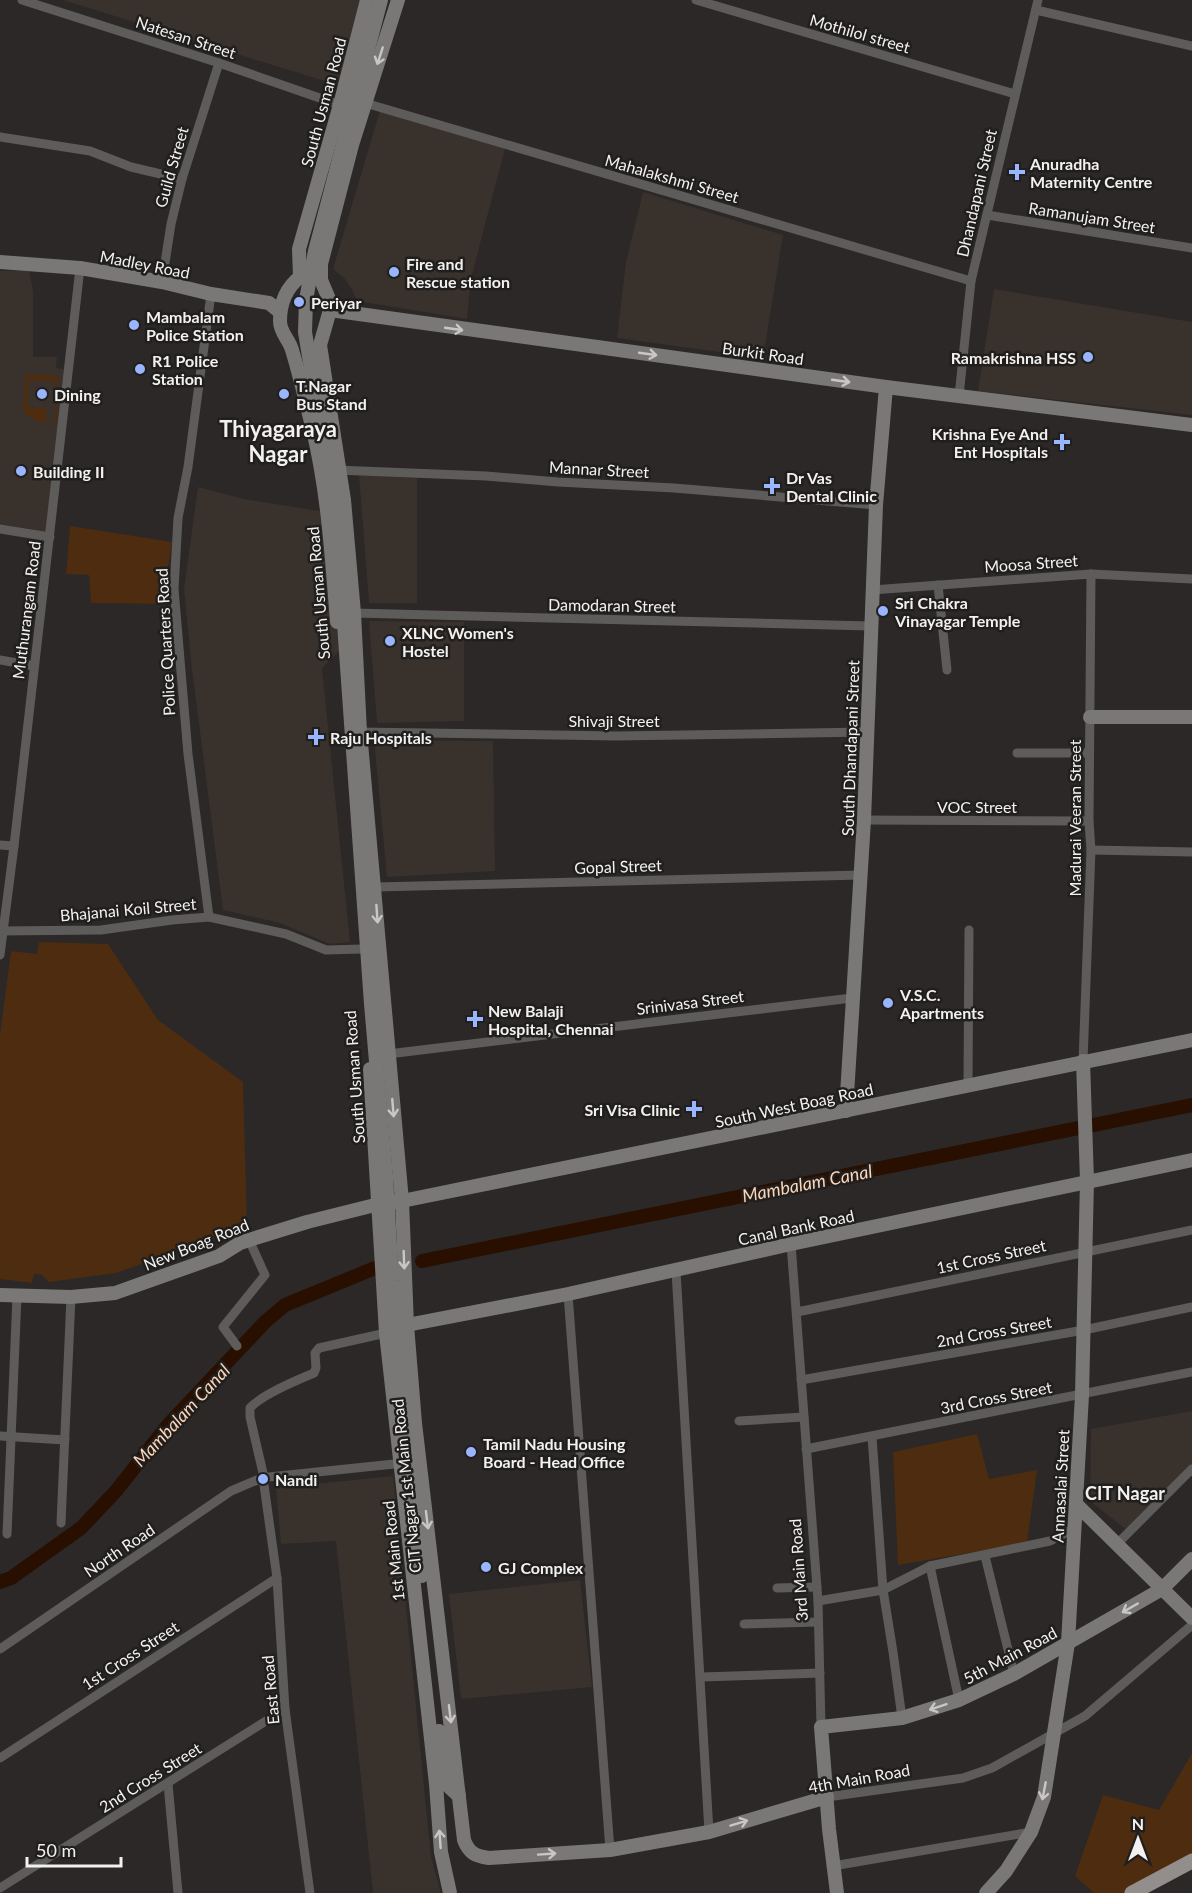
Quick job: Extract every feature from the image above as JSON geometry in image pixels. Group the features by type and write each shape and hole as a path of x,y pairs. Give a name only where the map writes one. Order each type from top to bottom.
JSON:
{"main road":[{"name":"South Usman Road","path":"300,277 299,249 368,0"},
{"path":"299,249 307,244 375,0"},
{"name":"South Usman Road","path":"381,0 315,251 306,300 305,332 337,526 404,1423 447,1784"},
{"path":"330,310 321,280 321,264 365,103 398,0"},
{"name":"Madley Road","path":"0,262 80,268 162,282 211,294 269,303 280,312"},
{"path":"280,312 283,297 300,277 311,275 321,280"},
{"name":"South Usman Road","path":"330,310 320,345 344,500 354,613 360,732 402,1201"},
{"name":"Burkit Road","path":"330,310 396,321 886,387 1192,424"},
{"name":"South Usman Road","path":"280,312 282,332 291,346 314,433 326,500 337,613 379,1204"},
{"path":"291,346 320,345"},
{"name":"South Dhandapani Street","path":"846,1111 864,820 876,505 886,387"},
{"path":"1090,717 1192,717"},
{"name":"South West Boag Road","path":"402,1201 1192,1040"},
{"name":"Annasalai Street","path":"986,1893 1006,1871 1031,1832 1044,1797 1068,1643 1084,1330 1087,1181 1083,1062"},
{"name":"Canal Bank Road","path":"407,1325 567,1294 791,1244 1192,1160"},
{"name":"New Boag Road","path":"0,1295 71,1297 115,1293 219,1256 249,1240 307,1222 379,1204 402,1201"},
{"name":"CIT Nagar 1st Main Road","path":"402,1201 407,1325 420,1462 464,1840 473,1854 489,1858"},
{"name":"1st Main Road","path":"379,1204 386,1333 441,1852 450,1893"},
{"path":"1076,1504 1192,1618"},
{"name":"5th Main Road","path":"821,1726 902,1718 959,1700 1014,1674 1162,1589 1192,1559"},
{"name":"3rd Main Road","path":"821,1726 837,1893"},
{"path":"437,1799 447,1784 459,1796"},
{"name":"4th Main Road","path":"489,1858 610,1850 709,1832 827,1797"},
{"path":"1132,1893 1192,1861"}],"street":[{"name":"Natesan Street","path":"22,0 219,63 340,105"},
{"name":"Mothilol street","path":"696,0 1015,94"},
{"name":"Dhandapani Street","path":"959,396 970,281 1037,5"},
{"path":"1037,5 1192,46"},
{"name":"Guild Street","path":"162,282 171,224 182,179 219,63"},
{"name":"Mahalakshmi Street","path":"365,103 970,281"},
{"path":"0,137 90,151 131,167 182,179"},
{"name":"Ramanujam Street","path":"987,215 1192,248"},
{"name":"Muthurangam Road","path":"0,955 15,846 80,268"},
{"name":"Police Quarters Road","path":"209,918 188,754 174,589 178,518 188,467 211,294"},
{"name":"Mannar Street","path":"321,471 486,476 674,488 876,505"},
{"path":"0,529 50,537"},
{"name":"Moosa Street","path":"872,590 1091,574 1192,579"},
{"name":"Madurai Veeran Street","path":"1083,1062 1091,850 1089,753 1091,574"},
{"path":"938,585 947,670"},
{"name":"Damodaran Street","path":"354,613 870,626"},
{"path":"0,660 34,666"},
{"name":"Shivaji Street","path":"360,732 617,736 868,732"},
{"path":"1017,753 1089,753"},
{"name":"VOC Street","path":"864,820 1089,821"},
{"path":"0,844 15,846"},
{"path":"1091,850 1192,852"},
{"name":"Gopal Street","path":"375,887 861,874"},
{"name":"Bhajanai Koil Street","path":"2,932 101,930 172,920 209,918 286,934 326,950 362,949"},
{"path":"968,1085 969,930"},
{"name":"Srinivasa Street","path":"388,1054 852,998"},
{"name":"1st Cross Street","path":"797,1312 1192,1230"},
{"path":"237,1346 224,1330 224,1324 265,1275 249,1240"},
{"name":"3rd Main Road","path":"791,1244 818,1601 821,1726"},
{"path":"676,1271 709,1832"},
{"path":"567,1294 610,1850"},
{"path":"7,1534 17,1296"},
{"path":"61,1523 71,1297"},
{"name":"2nd Cross Street","path":"801,1380 1084,1330 1192,1307"},
{"name":"East Road","path":"310,1893 285,1709 277,1578 264,1479 250,1408 261,1399 314,1373 315,1353 319,1348 386,1333"},
{"name":"3rd Cross Street","path":"806,1449 1192,1372"},
{"path":"738,1420 804,1417"},
{"path":"0,1436 65,1440"},
{"path":"872,1437 883,1590 902,1718"},
{"name":"North Road","path":"0,1649 231,1491 264,1479 420,1462"},
{"path":"1117,1544 1192,1469"},
{"path":"818,1601 883,1590 930,1566 1050,1541 1074,1528"},
{"path":"985,1556 1014,1674"},
{"path":"930,1566 959,1700"},
{"name":"1st Cross Street","path":"0,1758 277,1578"},
{"path":"777,1588 817,1587"},
{"path":"744,1624 818,1622"},
{"name":"4th Main Road","path":"827,1797 963,1778 992,1768 1085,1716 1192,1625"},
{"path":"701,1677 820,1673"},
{"name":"2nd Cross Street","path":"0,1888 285,1709"},
{"path":"168,1784 178,1893"},
{"path":"833,1866 1031,1832"}],"shaded area":[{"path":"63,0 370,0 344,87"},
{"path":"381,107 506,145 471,278 467,319 357,301 344,278 333,269"},
{"path":"643,192 783,235 763,358 617,338 626,262"},
{"path":"29,270 33,291 33,357 57,357 56,368 64,369 47,532 0,524 0,271"},
{"name":"Ramakrishna HSS","path":"994,289 1192,322 1192,415 978,391"},
{"path":"26,374 59,376 56,423 38,422 23,412","holes":["29,380 57,382 54,421 46,421 47,408 28,407"]},
{"path":"359,475 417,478 417,603 369,603"},
{"path":"198,487 244,499 325,512 339,651 322,668 350,942 330,944 280,923 223,910 184,589"},
{"path":"70,526 172,542 167,574 168,604 91,603 89,575 66,574"},
{"path":"369,621 464,622 464,721 377,723"},
{"path":"374,740 493,741 495,871 387,877"},
{"path":"39,942 108,944 158,1020 243,1082 247,1226 116,1273 49,1282 41,1274 34,1274 32,1283 0,1279 0,1035 11,951 37,954"},
{"path":"1192,1411 1192,1469 1128,1531 1090,1501 1091,1429"},
{"path":"977,1434 989,1479 1037,1470 1027,1543 898,1565 893,1452"},
{"path":"393,1476 431,1857 441,1893 373,1893 336,1541 281,1544 276,1488"},
{"path":"580,1580 592,1687 461,1699 449,1594"},
{"path":"1192,1753 1192,1855 1123,1893 1094,1893 1075,1876 1103,1795 1159,1810"}],"waterway":[{"name":"Mambalam Canal","path":"422,1261 1192,1105"},
{"name":"Mambalam Canal","path":"0,1582 11,1578 81,1528 116,1491 168,1425 265,1322 285,1305 375,1268"}],"place":[{"name":"Anuradha Maternity Centre","path":"1017,172"},
{"name":"Fire and Rescue station","path":"394,272"},
{"name":"Periyar","path":"299,302"},
{"name":"Mambalam Police Station","path":"134,325"},
{"name":"Ramakrishna HSS","path":"1088,357"},
{"name":"R1 Police Station","path":"140,369"},
{"name":"Dining","path":"42,394"},
{"name":"T.Nagar Bus Stand","path":"284,394"},
{"name":"Krishna Eye And Ent Hospitals","path":"1062,442"},
{"name":"Building II","path":"21,471"},
{"name":"Dr Vas Dental Clinic","path":"772,486"},
{"name":"Sri Chakra Vinayagar Temple","path":"883,611"},
{"name":"XLNC Women's Hostel","path":"390,641"},
{"name":"Raju Hospitals","path":"316,737"},
{"name":"V.S.C. Apartments","path":"888,1003"},
{"name":"New Balaji Hospital, Chennai","path":"475,1019"},
{"name":"Sri Visa Clinic","path":"694,1109"},
{"name":"Tamil Nadu Housing Board - Head Office","path":"471,1452"},
{"name":"Nandi","path":"263,1479"},
{"name":"GJ Complex","path":"486,1567"}],"district":[{"name":"Thiyagaraya Nagar","path":"278,440"},
{"name":"CIT Nagar","path":"1125,1493"}]}
